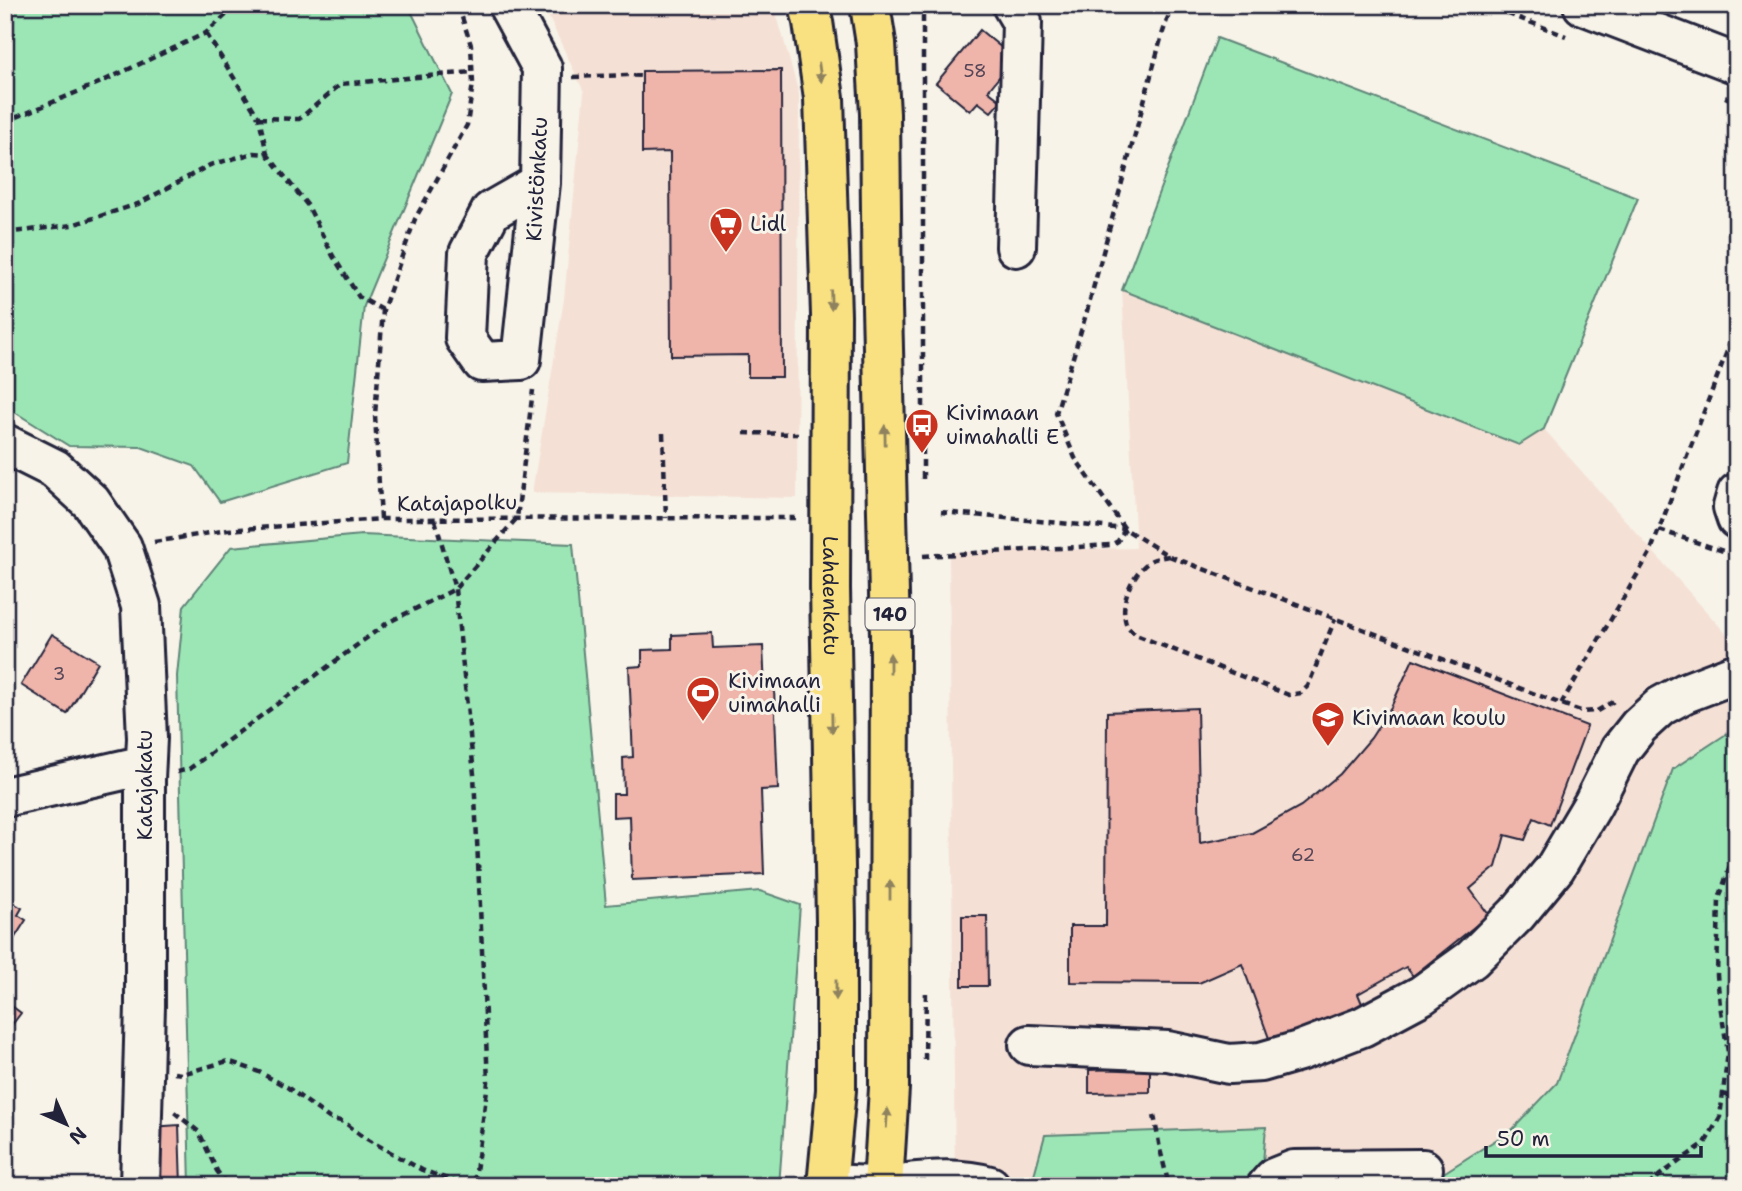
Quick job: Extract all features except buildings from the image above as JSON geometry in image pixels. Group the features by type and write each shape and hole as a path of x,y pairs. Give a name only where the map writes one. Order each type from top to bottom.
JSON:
{"main road":[{"name":"Lahdenkatu","path":"809,5 824,98 831,315 830,588 836,1090 827,1185"},
{"name":"140","path":"870,5 876,43 880,114 890,635 889,1088 884,1186"}],"street":[{"name":"Kivistönkatu","path":"508,5 542,68 540,183 521,360 482,362 465,338 469,253 491,211 540,183"},
{"path":"1013,5 1022,22 1016,247"},
{"path":"1585,6 1737,64"},
{"name":"Katajakatu","path":"5,444 55,469 91,502 122,547 141,606 146,738 145,1006 140,1186"},
{"path":"1737,493 1733,507 1737,520"},
{"path":"1029,1045 1168,1051 1229,1064 1261,1062 1362,1027 1422,995 1472,959 1517,914 1555,868 1593,804 1620,750 1639,726 1661,706 1685,693 1737,673"},
{"path":"5,797 145,772"},
{"path":"1267,1186 1275,1178 1294,1170 1423,1169"},
{"path":"884,1186 912,1182 973,1181 990,1186"},
{"path":"827,1185 874,1186"}],"path":[{"path":"5,122 99,83 206,33 237,5"},
{"path":"381,519 374,415 383,310 415,219 467,125 473,83 471,45 458,5"},
{"path":"1172,5 1056,413 1075,458 1125,529 1169,556 1583,712 1597,711 1616,699"},
{"path":"1709,5 1737,16"},
{"path":"206,33 259,118 267,154 308,205 333,256 359,297 383,310"},
{"path":"259,118 299,119 341,84 472,72"},
{"path":"566,77 642,76"},
{"path":"5,233 72,225 138,204 210,165 254,153 267,154"},
{"path":"1561,704 1650,553 1737,325"},
{"path":"663,433 666,518"},
{"path":"744,433 810,434"},
{"path":"941,512 1125,529"},
{"path":"145,772 189,769 387,623 455,589 517,518"},
{"name":"Katajapolku","path":"122,547 228,530 381,519 795,518"},
{"path":"435,520 455,589 474,774 488,1082 474,1186"},
{"path":"923,556 1111,545 1118,541 1125,529"},
{"path":"1659,530 1737,554"},
{"path":"1169,556 1154,559 1140,570 1130,586 1124,605 1126,624 1136,635 1289,695 1301,693 1308,686 1335,619"},
{"path":"1648,1186 1705,1143 1720,1117 1728,1052 1717,975 1719,899 1737,849"},
{"path":"228,1186 217,1171 199,1132 144,1074 151,1070 182,1074 228,1061 259,1072 287,1087 329,1118 344,1122 365,1138 422,1170 467,1186"},
{"path":"1723,1094 1737,1098"},
{"path":"1154,1115 1169,1186"}],"shaded area":[{"path":"543,5 774,5 799,94 797,498 532,493 564,299 584,92"},
{"name":"Kivimaan koulu","path":"1122,290 1519,445 1544,429 1737,646 1737,727 1673,769 1557,1083 1513,1129 1425,1185 1261,1186 1266,1127 1046,1135 1031,1186 955,1186 949,552 1136,548"}],"green space":[{"path":"5,5 167,5 180,8 187,5 408,5 452,94 364,306 347,463 220,502 194,466 141,447 69,446 5,406"},
{"path":"1217,38 1638,198 1544,429 1519,445 1122,290"},
{"path":"362,535 573,544 606,905 760,891 800,905 779,1186 190,1186 177,676 184,606 231,547"},
{"path":"1737,727 1737,1186 1423,1186 1513,1129 1557,1083 1673,769"},
{"path":"1266,1127 1261,1186 1031,1186 1045,1135"}],"place":[{"name":"Lidl","path":"726,254"},
{"name":"Kivimaan uimahalli E","path":"922,455"},
{"name":"Kivimaan uimahalli","path":"703,723"},
{"name":"Kivimaan koulu","path":"1328,748"}]}
